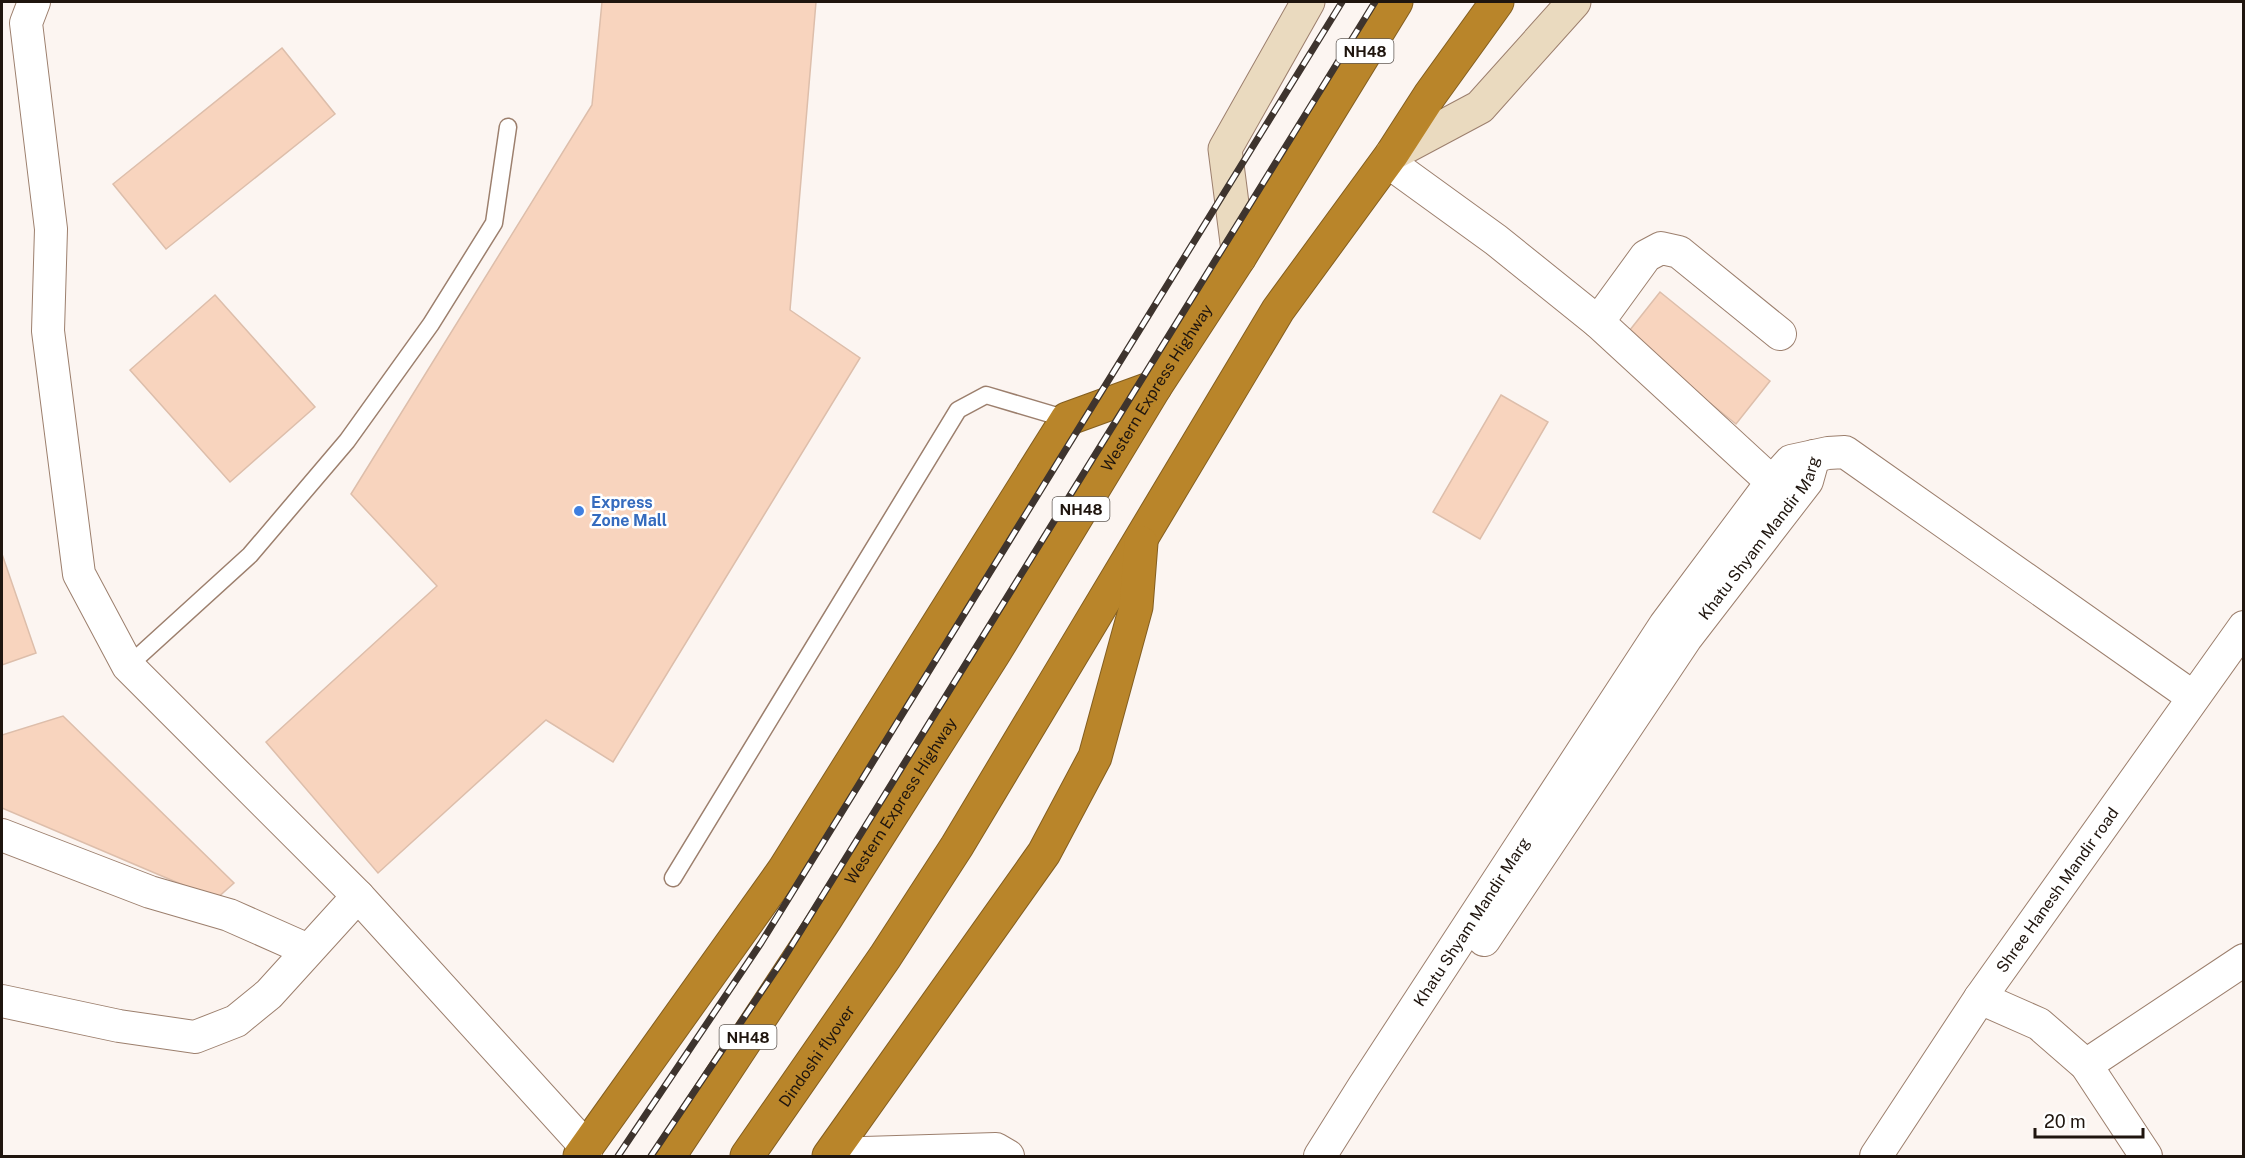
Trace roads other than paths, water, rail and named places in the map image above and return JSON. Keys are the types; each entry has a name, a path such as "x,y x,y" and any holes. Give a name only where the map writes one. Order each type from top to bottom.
{"highway":[{"name":"Western Express Highway","path":"669,1156 826,918 994,653 1155,387 1239,258 1396,2"},
{"path":"830,1155 1044,853 1095,757 1136,608 1142,534 1278,310 1497,2"},
{"path":"584,1152 784,870 1067,419 1155,387"},
{"name":"Dindoshi flyover","path":"747,1156 885,957 957,846 1142,534"}],"street":[{"path":"34,2 26,23 51,229 48,331 79,574 128,666 358,896 584,1152"},
{"path":"1239,258 1225,149 1308,2"},
{"path":"1574,2 1480,107 1396,147 1496,240 1598,322 1781,492"},
{"path":"1598,322 1646,256 1661,248 1679,252 1780,334"},
{"name":"Khatu Shyam Mandir Marg","path":"1320,1156 1371,1091 1675,632 1781,492 1791,461 1828,453 1845,453 2193,698"},
{"name":"Shree Hanesh Mandir road","path":"1876,1156 1980,998 2244,627"},
{"path":"2,834 150,892 229,915 308,950"},
{"path":"2,1001 119,1026 195,1037 236,1021 269,994 358,896"},
{"path":"2086,1065 2244,960"},
{"path":"1980,998 2039,1023 2086,1065 2146,1156"},
{"name":"Khatu Shyam Mandir Marg","path":"1342,1156 1371,1091"},
{"path":"830,1155 996,1149 1008,1156"}],"lane":[{"path":"128,666 250,555 347,441 425,333 494,223 508,127"},
{"path":"673,878 958,410 986,396 1067,419"}],"railway":[{"path":"618,1156 761,943 1342,2"},
{"path":"651,1156 784,958 1375,2"}],"place":[{"name":"Express Zone Mall","path":"579,511"}]}
